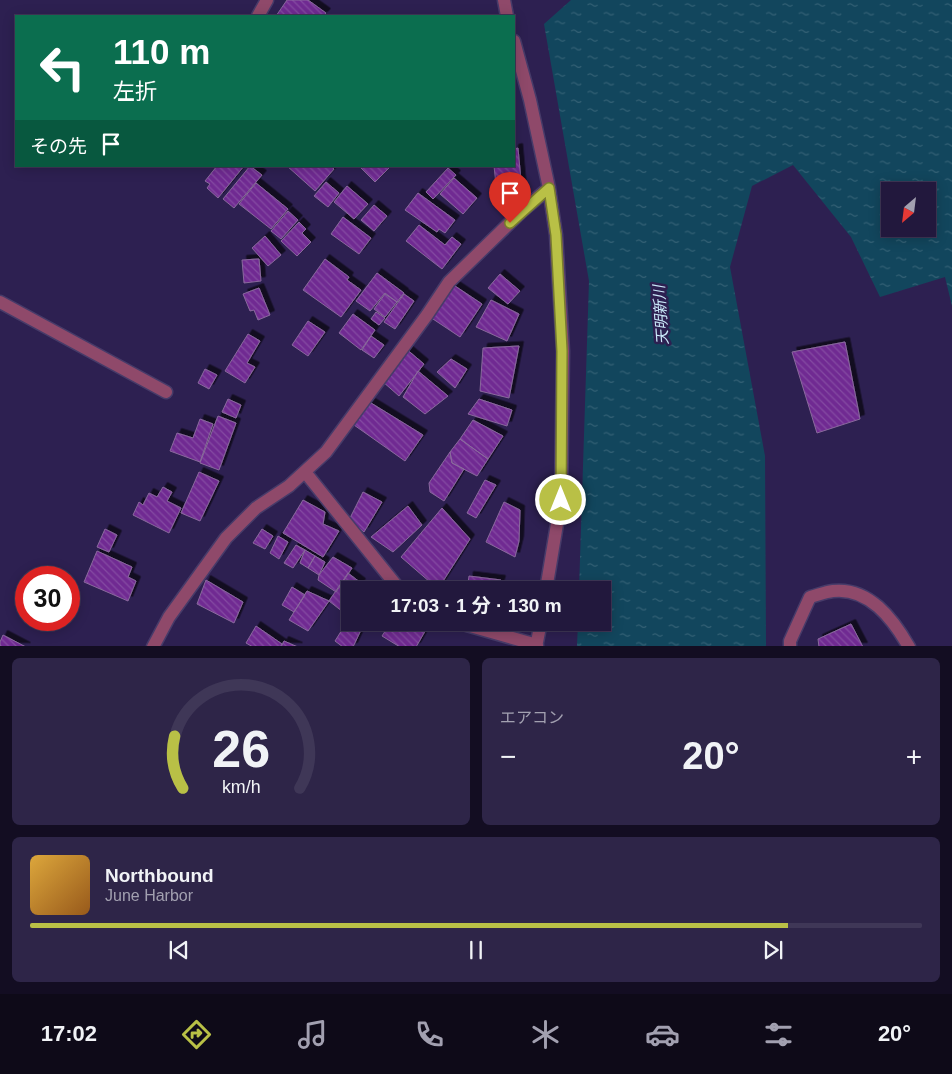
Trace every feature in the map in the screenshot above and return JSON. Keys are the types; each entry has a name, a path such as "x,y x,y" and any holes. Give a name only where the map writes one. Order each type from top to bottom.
{"street":[{"path":"259,15 267,0"},
{"path":"504,0 507,15"},
{"path":"515,45 530,100 549,188 556,235 562,351 561,500 548,581"},
{"path":"153,646 169,617 226,538 256,508 289,486 326,452 427,315 449,282 522,211 549,188"},
{"path":"0,302 166,392"},
{"path":"304,472 393,581"},
{"path":"790,646 790,641 810,597 833,591 854,592 882,608 909,646"},
{"path":"486,631 537,646 539,631"}],"water":[{"name":"天明新川","path":"571,0 952,0 952,306 945,277 880,297 851,237 793,165 752,186 730,267 765,456 766,646 577,646 578,631 611,631 611,581 579,581 589,281 544,24"}],"building":[{"path":"287,0 308,0 326,13 324,15 277,15"},
{"path":"518,148 522,192 497,194 494,167 515,167 515,149"},
{"path":"216,167 243,167 218,198 207,188 210,184 205,181"},
{"path":"249,167 262,175 234,208 223,199"},
{"path":"288,167 332,167 334,169 315,191"},
{"path":"360,167 388,167 375,182"},
{"path":"448,168 456,175 433,199 426,192"},
{"path":"454,178 477,198 463,214 440,194"},
{"path":"326,182 339,193 328,207 314,196"},
{"path":"256,183 288,209 271,229 239,204"},
{"path":"347,186 368,204 354,219 334,202"},
{"path":"418,193 455,220 445,233 439,229 437,232 405,210"},
{"path":"374,205 387,216 374,231 361,220"},
{"path":"288,211 298,220 281,239 271,231"},
{"path":"343,217 371,238 359,254 331,234"},
{"path":"299,222 306,229 302,233 311,242 297,256 281,241"},
{"path":"419,225 445,245 452,237 461,244 442,269 406,241"},
{"path":"265,236 281,255 268,266 252,248"},
{"path":"259,259 261,281 244,283 242,260"},
{"path":"325,259 349,277 347,280 361,290 341,317 303,290"},
{"path":"377,273 404,293 397,302 385,293 370,311 356,301"},
{"path":"500,274 520,291 508,304 488,288"},
{"path":"449,282 482,304 460,337 427,315"},
{"path":"259,288 270,315 258,320 254,310 250,311 243,294"},
{"path":"385,294 397,302 385,317 374,309"},
{"path":"404,294 414,301 395,329 384,322"},
{"path":"491,300 519,314 507,341 476,327"},
{"path":"376,312 385,318 379,325 371,319"},
{"path":"353,314 375,330 361,350 339,333"},
{"path":"308,321 325,332 308,356 292,345"},
{"path":"248,334 260,341 247,363 255,367 245,383 225,371"},
{"path":"371,336 384,345 374,358 362,350"},
{"path":"845,342 860,419 817,433 792,352"},
{"path":"519,346 509,398 480,391 483,348"},
{"path":"405,348 424,364 399,396 382,381"},
{"path":"451,359 467,369 455,388 437,372"},
{"path":"205,369 217,375 209,389 198,383"},
{"path":"418,371 448,396 425,414 403,397"},
{"path":"228,399 241,405 236,418 222,412"},
{"path":"479,399 512,410 507,426 468,414"},
{"path":"371,403 423,435 405,461 354,425"},
{"path":"218,416 236,423 219,470 200,463"},
{"path":"200,419 213,424 200,462 170,451 177,433 193,438"},
{"path":"473,420 503,436 488,459 460,439"},
{"path":"460,439 488,459 477,476 452,463 450,452"},
{"path":"450,452 452,463 464,469 444,501 430,492 429,483"},
{"path":"199,472 219,481 200,521 181,513"},
{"path":"485,480 496,485 476,518 467,513"},
{"path":"163,487 172,492 167,501 181,508 169,533 133,515 139,502 143,505 149,493 157,497"},
{"path":"363,492 382,502 364,532 349,520"},
{"path":"303,500 325,512 323,524 339,531 323,557 283,533"},
{"path":"504,502 520,510 519,541 515,557 486,542"},
{"path":"408,506 422,525 393,552 371,537"},
{"path":"442,508 470,539 443,581 429,581 401,557"},
{"path":"105,529 117,535 109,552 97,547"},
{"path":"262,529 273,536 265,549 253,543"},
{"path":"278,536 288,542 279,559 270,553"},
{"path":"296,545 305,550 293,568 284,563"},
{"path":"305,550 315,556 308,568 300,563"},
{"path":"97,551 132,567 128,577 136,581 128,601 84,582"},
{"path":"315,556 325,562 319,575 308,568"},
{"path":"333,557 352,568 343,581 341,581 336,592 318,580 319,575"},
{"path":"348,573 358,581 343,581"},
{"path":"469,576 501,580 501,581 468,581"},
{"path":"206,580 243,602 234,623 197,604"},
{"path":"341,583 341,610 329,601"},
{"path":"292,587 305,595 294,612 282,605"},
{"path":"307,591 329,601 308,631 289,620"},
{"path":"851,624 862,646 819,646 818,639"},
{"path":"256,626 282,644 281,646 251,646 246,643"},
{"path":"341,631 360,632 353,646 342,646 335,641"},
{"path":"385,631 425,631 417,646 398,646 382,636"},
{"path":"3,635 24,646 0,646"},
{"path":"284,641 296,646 282,646"}],"route":[{"path":"510,223 549,188 556,235 562,351 561,500"}]}
